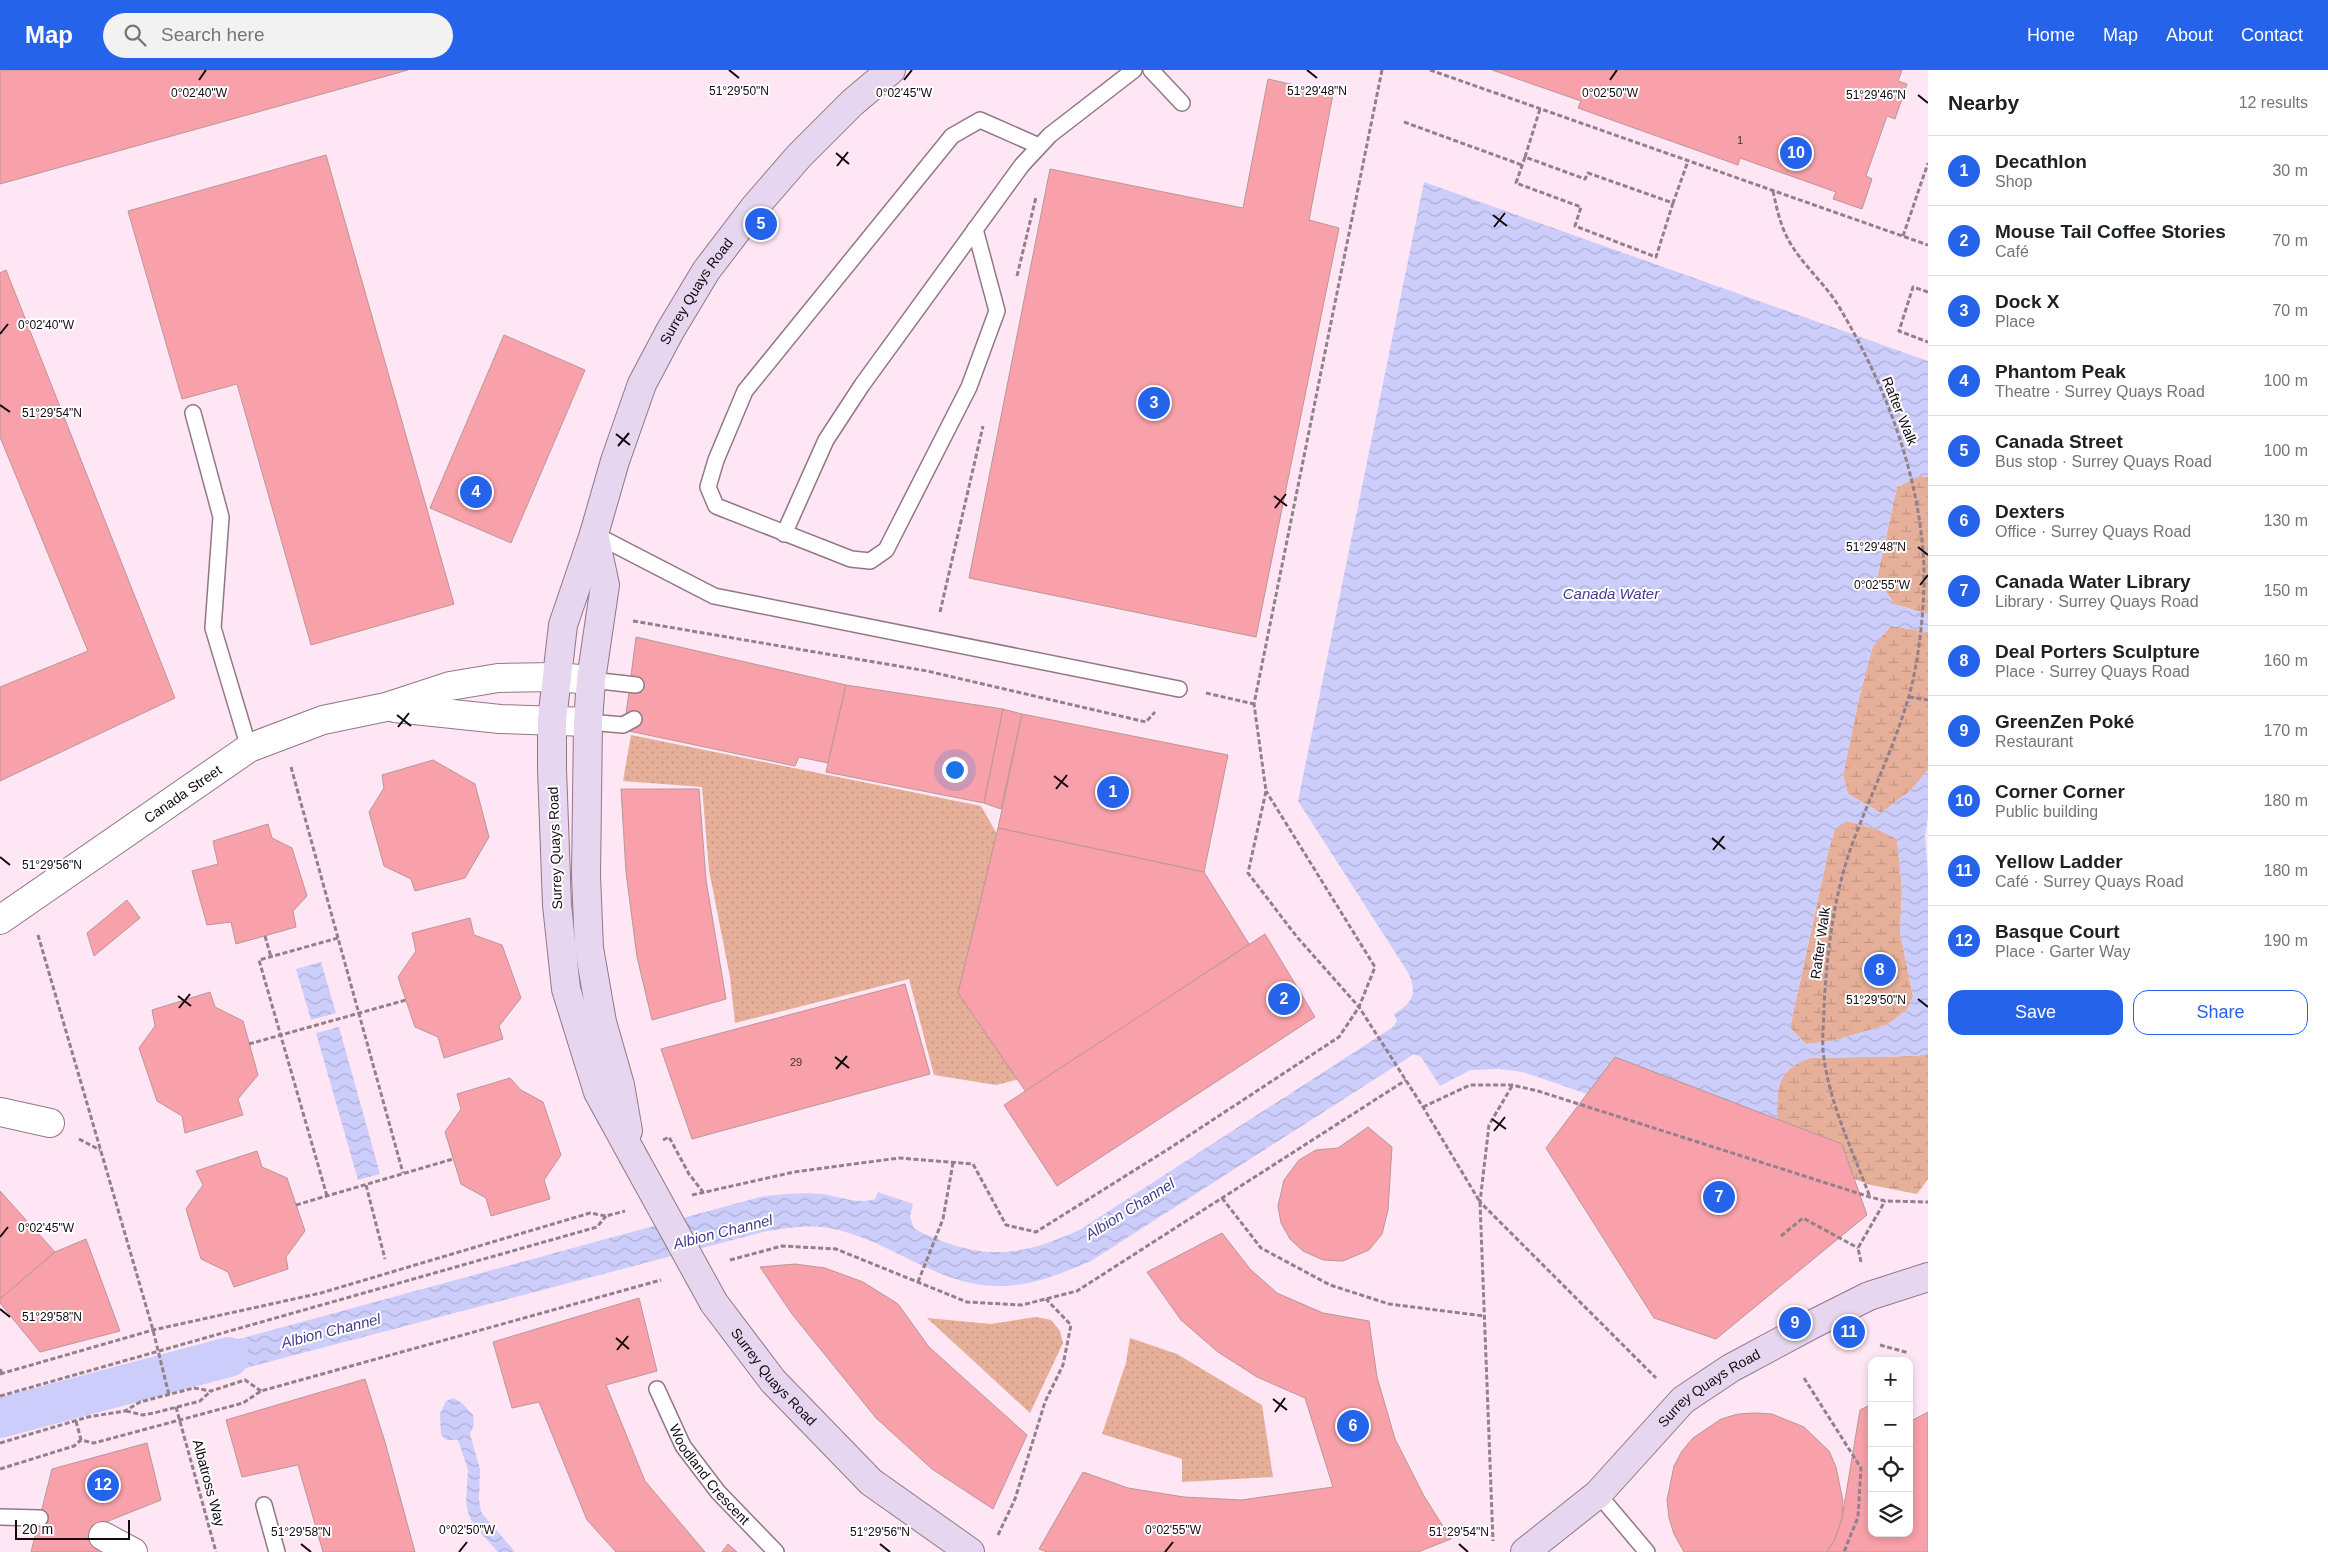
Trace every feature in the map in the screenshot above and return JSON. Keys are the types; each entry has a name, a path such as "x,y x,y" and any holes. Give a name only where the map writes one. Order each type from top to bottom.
{"street":[{"name":"Surrey Quays Road","path":"890,70 852,103 799,156 754,208 706,271 670,331 642,384 615,461 594,534 563,625 552,720 557,904 566,988 598,1092 714,1303 773,1381 871,1482 983,1547"},
{"name":"Surrey Quays Road","path":"594,534 606,585 591,680 588,722 586,876 589,948 602,1022 620,1085 632,1154"},
{"name":"Canada Street","path":"0,920 249,748 323,720 386,707 450,686 498,678 556,677 591,680"},
{"name":"Canada Street","path":"386,707 454,715 588,722"},
{"path":"0,1112 50,1123"},
{"name":"Surrey Quays Road","path":"1525,1552 1598,1494 1683,1400 1731,1368 1815,1323 1870,1296 1928,1277"},
{"path":"103,1536 134,1552"}],"lane":[{"path":"784,534 826,440 862,385 1022,165 1050,134 1134,70"},
{"path":"1150,70 1182,103"},
{"path":"975,229 997,311 969,387 886,550 870,561 851,559 716,506 708,486 716,460 746,391 952,136 980,120 1039,146"},
{"path":"193,413 221,517 213,628 249,748"},
{"path":"594,534 714,596 1179,688"},
{"path":"591,680 636,685"},
{"path":"588,722 622,725 634,719"},
{"name":"Woodland Crescent","path":"657,1389 683,1446 718,1492 776,1552"},
{"path":"1598,1494 1647,1552"},
{"path":"264,1505 277,1552"},
{"path":"0,1517 40,1518"}],"path":[{"path":"1382,70 1254,704 1266,791 1248,873 1297,937 1359,1007 1401,1071 1480,1202 1664,1385 1683,1400"},
{"path":"1430,70 1928,245"},
{"path":"1540,109 1516,183 1581,207 1574,226 1656,256 1688,160"},
{"path":"1404,122 1522,165"},
{"path":"1525,157 1585,179 1588,173 1673,203"},
{"path":"1903,236 1928,163"},
{"name":"Rafter Walk","path":"1773,190 1780,224 1792,246 1836,303 1867,359 1896,426 1910,469 1921,531 1924,569 1921,618 1909,697 1879,781 1853,841 1841,885 1826,957 1823,1047 1828,1087 1870,1197"},
{"path":"1928,292 1913,287 1899,331 1928,342"},
{"path":"1909,697 1928,700"},
{"path":"282,736 403,1174"},
{"path":"684,1197 794,1172 899,1158 973,1164 1006,1225 1036,1232 1170,1148 1339,1037 1359,1007 1375,967 1266,791"},
{"path":"29,901 153,1330 168,1393"},
{"path":"265,936 271,957"},
{"path":"327,1196 259,960 338,938"},
{"path":"249,1044 406,1000"},
{"path":"725,1262 782,1246 836,1248 967,1302 1022,1305 1077,1291 1406,1080"},
{"path":"1423,1107 1470,1085 1512,1085 1538,1091 1870,1197 1885,1201 1928,1202"},
{"path":"1492,1539 1480,1202 1489,1126 1512,1085"},
{"path":"660,1141 669,1137 689,1174 703,1192"},
{"path":"296,1205 453,1159"},
{"path":"918,1282 943,1219 952,1162"},
{"path":"366,1184 386,1259"},
{"path":"1222,1198 1261,1248 1330,1285 1389,1304 1484,1316"},
{"path":"1863,1270 1858,1248 1885,1201"},
{"path":"0,1369 1,1374 153,1330 322,1293 590,1213 606,1216 626,1211"},
{"path":"0,1396 598,1227 606,1216"},
{"path":"1781,1236 1803,1218 1858,1248"},
{"path":"81,1440 94,1444 243,1403 261,1391 669,1278"},
{"path":"983,1547 1015,1499 1045,1402 1063,1365 1070,1326 1045,1298"},
{"path":"1880,1345 1909,1353"},
{"path":"1804,1378 1860,1468 1858,1517 1844,1552"},
{"path":"0,1443 76,1421 125,1411 140,1402 168,1393 194,1388 211,1390 245,1380 261,1391"},
{"path":"125,1411 143,1415 176,1407 200,1401 211,1390"},
{"name":"Albatross Way","path":"176,1407 216,1552"},
{"path":"76,1421 81,1440"},
{"path":"0,1470 74,1446 81,1440"}],"green space":[{"path":"1920,476 1928,477 1928,614 1894,604 1877,578 1897,487"},
{"path":"1891,626 1928,632 1928,770 1910,791 1881,813 1848,794 1843,775 1859,698 1873,646"},
{"path":"631,735 981,806 1004,846 1045,1073 996,1085 934,1075 909,979 735,1023 730,977 709,870 702,787 623,781"},
{"path":"1847,821 1879,830 1897,839 1902,889 1900,932 1913,997 1907,1010 1887,1025 1832,1041 1806,1044 1790,1028 1828,853 1835,829"},
{"path":"1928,1054 1928,1179 1917,1194 1871,1185 1837,1173 1777,1126 1778,1093 1783,1077 1789,1070 1810,1058 1915,1056"},
{"path":"1036,1317 1051,1320 1060,1331 1063,1343 1030,1413 927,1318 991,1324"},
{"path":"1130,1338 1177,1354 1262,1405 1273,1477 1182,1482 1182,1459 1102,1434 1126,1363"}],"water":[{"name":"Canada Water","path":"1424,182 1928,361 1928,477 1920,476 1897,487 1877,578 1894,604 1928,614 1928,632 1891,626 1873,646 1859,698 1843,775 1848,794 1881,813 1910,791 1928,770 1928,817 1925,836 1928,873 1928,1054 1915,1056 1810,1058 1789,1070 1783,1077 1778,1093 1777,1126 1587,1094 1523,1072 1499,1069 1470,1070 1440,1086 1421,1057 1414,1054 1091,1261 1033,1282 1009,1286 975,1284 936,1272 880,1245 842,1231 812,1226 793,1227 763,1232 177,1386 173,1357 760,1197 814,1193 848,1200 869,1201 875,1199 878,1192 913,1204 910,1217 914,1228 917,1230 942,1241 978,1251 1013,1251 1029,1248 1081,1229 1393,1027 1397,1021 1394,1014 1409,1002 1413,988 1409,974 1298,801","holes":["1847,821 1879,830 1897,839 1902,889 1900,932 1913,997 1907,1010 1887,1025 1832,1041 1806,1044 1790,1028 1828,853 1835,830"]},
{"path":"321,962 336,1013 311,1020 296,969"},
{"path":"339,1027 380,1174 358,1180 316,1033"},
{"path":"453,1398 462,1403 473,1415 474,1425 470,1434 480,1469 479,1499 481,1512 515,1552 498,1552 477,1529 469,1516 466,1502 468,1470 458,1440 447,1440 441,1435 440,1414 446,1401"}],"building":[{"path":"0,70 408,70 0,184"},
{"path":"1492,70 1902,70 1898,81 1907,84 1895,119 1887,116 1866,176 1872,179 1862,209 1833,199 1836,192 1740,158 1738,165 1578,108 1581,101"},
{"path":"1268,79 1333,94 1309,220 1339,228 1256,637 969,578 1050,169 1243,208"},
{"path":"326,155 454,604 311,645 237,384 182,399 128,211"},
{"path":"6,270 175,698 0,781 0,687 88,651 0,437 0,273"},
{"path":"504,335 585,370 511,543 430,508"},
{"path":"636,637 846,685 828,763 799,757 795,766 624,730"},
{"path":"846,685 1003,709 984,803 826,772"},
{"path":"1003,709 1022,714 1001,809 984,803"},
{"path":"1022,714 1228,755 1204,872 998,828"},
{"path":"433,760 475,784 489,837 465,878 415,891 411,879 384,866 369,812 384,788 382,775"},
{"path":"621,789 699,789 706,880 726,999 652,1020 637,957 626,872"},
{"path":"268,824 272,838 292,848 307,896 293,911 296,927 236,944 231,922 207,925 192,871 218,864 213,841"},
{"path":"998,828 1204,872 1249,944 1026,1092 958,993"},
{"path":"127,900 140,918 94,956 87,933"},
{"path":"470,918 474,935 502,945 521,998 499,1026 503,1039 444,1058 438,1037 415,1027 398,977 416,951 412,933"},
{"path":"1265,934 1315,1017 1057,1186 1004,1105"},
{"path":"905,984 930,1074 692,1139 661,1049"},
{"path":"210,992 215,1007 243,1021 258,1075 238,1099 243,1115 185,1133 182,1116 157,1101 139,1048 155,1026 152,1010"},
{"path":"1615,1057 1842,1144 1867,1215 1716,1339 1654,1318 1546,1148"},
{"path":"510,1078 521,1090 543,1102 561,1155 544,1180 550,1199 491,1216 486,1198 461,1184 445,1132 461,1109 457,1094"},
{"path":"1368,1127 1392,1147 1388,1210 1382,1234 1369,1250 1343,1261 1323,1260 1303,1251 1290,1239 1281,1223 1278,1206 1284,1180 1299,1160 1316,1150 1338,1148"},
{"path":"257,1151 262,1167 287,1178 305,1231 286,1257 288,1269 234,1287 228,1272 201,1259 186,1209 203,1185 196,1171"},
{"path":"0,1191 55,1252 0,1299"},
{"path":"1222,1233 1250,1269 1277,1293 1323,1313 1369,1321 1377,1377 1395,1439 1424,1496 1451,1539 1418,1552 1047,1552 1039,1549 1083,1472 1128,1488 1184,1497 1241,1500 1333,1487 1305,1398 1257,1377 1218,1352 1181,1320 1147,1272"},
{"path":"86,1239 120,1331 40,1352 0,1303 0,1299 55,1252"},
{"path":"795,1264 825,1268 863,1282 898,1304 929,1347 1027,1435 993,1509 932,1469 876,1418 792,1314 760,1267"},
{"path":"639,1298 657,1371 606,1385 645,1481 705,1552 616,1552 587,1520 539,1402 512,1408 493,1342"},
{"path":"365,1379 385,1442 415,1552 323,1552 298,1465 242,1477 226,1420"},
{"path":"1868,1406 1868,1537 1913,1537 1913,1420 1928,1412 1928,1552 1827,1552 1835,1539 1842,1518 1860,1410"},
{"path":"1738,1414 1772,1414 1804,1427 1829,1451 1836,1467 1843,1501 1842,1518 1835,1539 1827,1552 1684,1552 1674,1534 1669,1518 1667,1500 1674,1466 1682,1451 1693,1438 1721,1419"},
{"path":"147,1443 161,1500 106,1522 99,1552 31,1552 52,1469"},
{"path":"728,1544 737,1552 722,1552"}],"waterway":[{"name":"Albion Channel","path":"0,1418 229,1357"}],"place":[{"name":"Corner Corner","path":"1796,153"},
{"name":"Canada Street","path":"761,224"},
{"name":"Dock X","path":"1154,403"},
{"name":"Phantom Peak","path":"476,492"},
{"name":"Decathlon","path":"1113,792"},
{"name":"Deal Porters Sculpture","path":"1880,970"},
{"name":"Mouse Tail Coffee Stories","path":"1284,999"},
{"name":"Canada Water Library","path":"1719,1197"},
{"name":"GreenZen Poké","path":"1795,1323"},
{"name":"Yellow Ladder","path":"1849,1332"},
{"name":"Dexters","path":"1353,1426"},
{"name":"Basque Court","path":"103,1485"}]}
